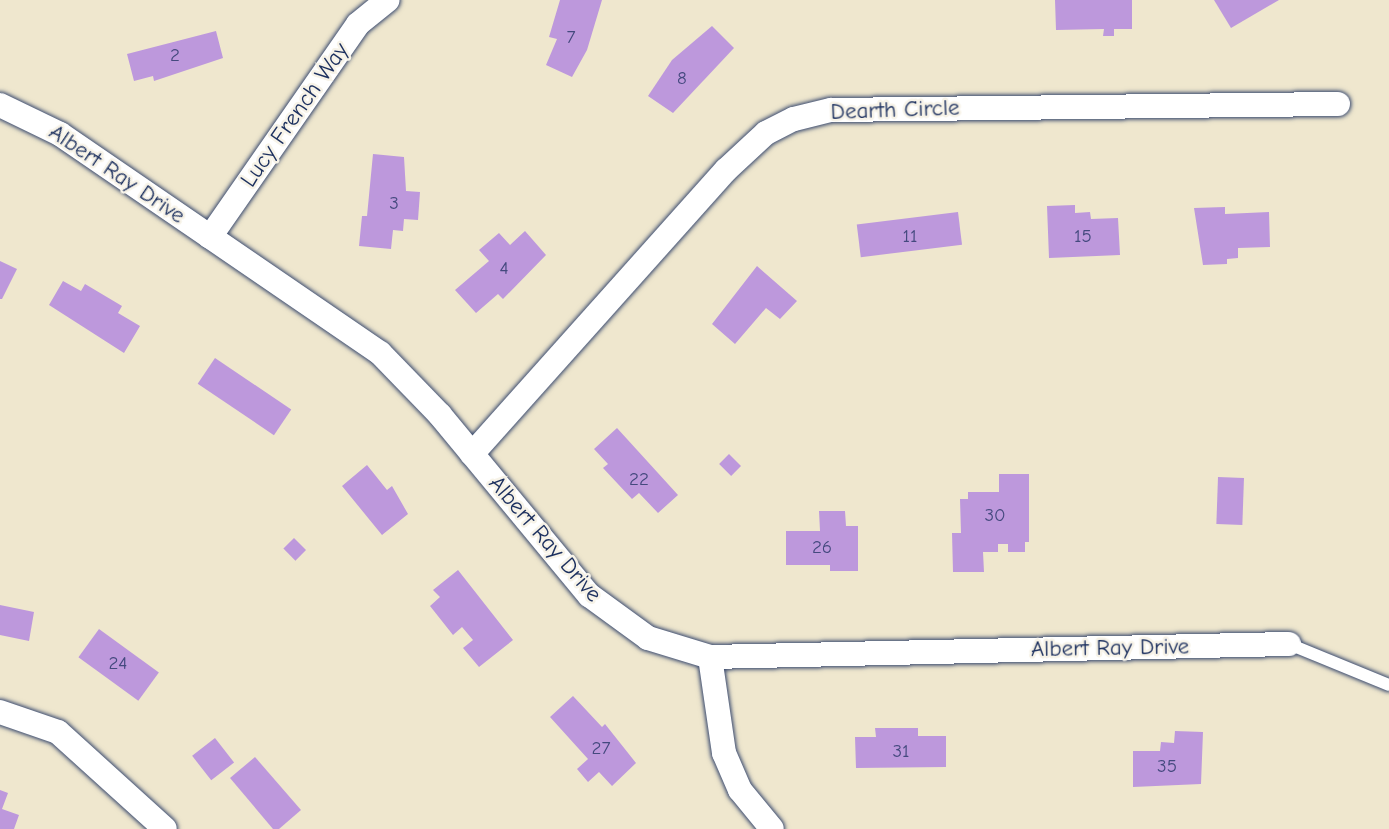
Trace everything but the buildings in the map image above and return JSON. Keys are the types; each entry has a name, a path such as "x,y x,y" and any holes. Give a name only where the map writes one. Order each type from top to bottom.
{"street":[{"name":"Lucy French Way","path":"210,237 358,24 388,0"},
{"name":"Dearth Circle","path":"472,454 726,170 766,133 794,119 831,110 1338,104"},
{"name":"Albert Ray Drive","path":"0,105 23,112 60,134 380,353 472,454 589,595 619,620 648,638 710,657 1289,644"},
{"path":"710,657 724,753 740,790 772,829"},
{"path":"0,712 58,732 165,829"}],"lane":[{"path":"1289,644 1389,685"}]}
